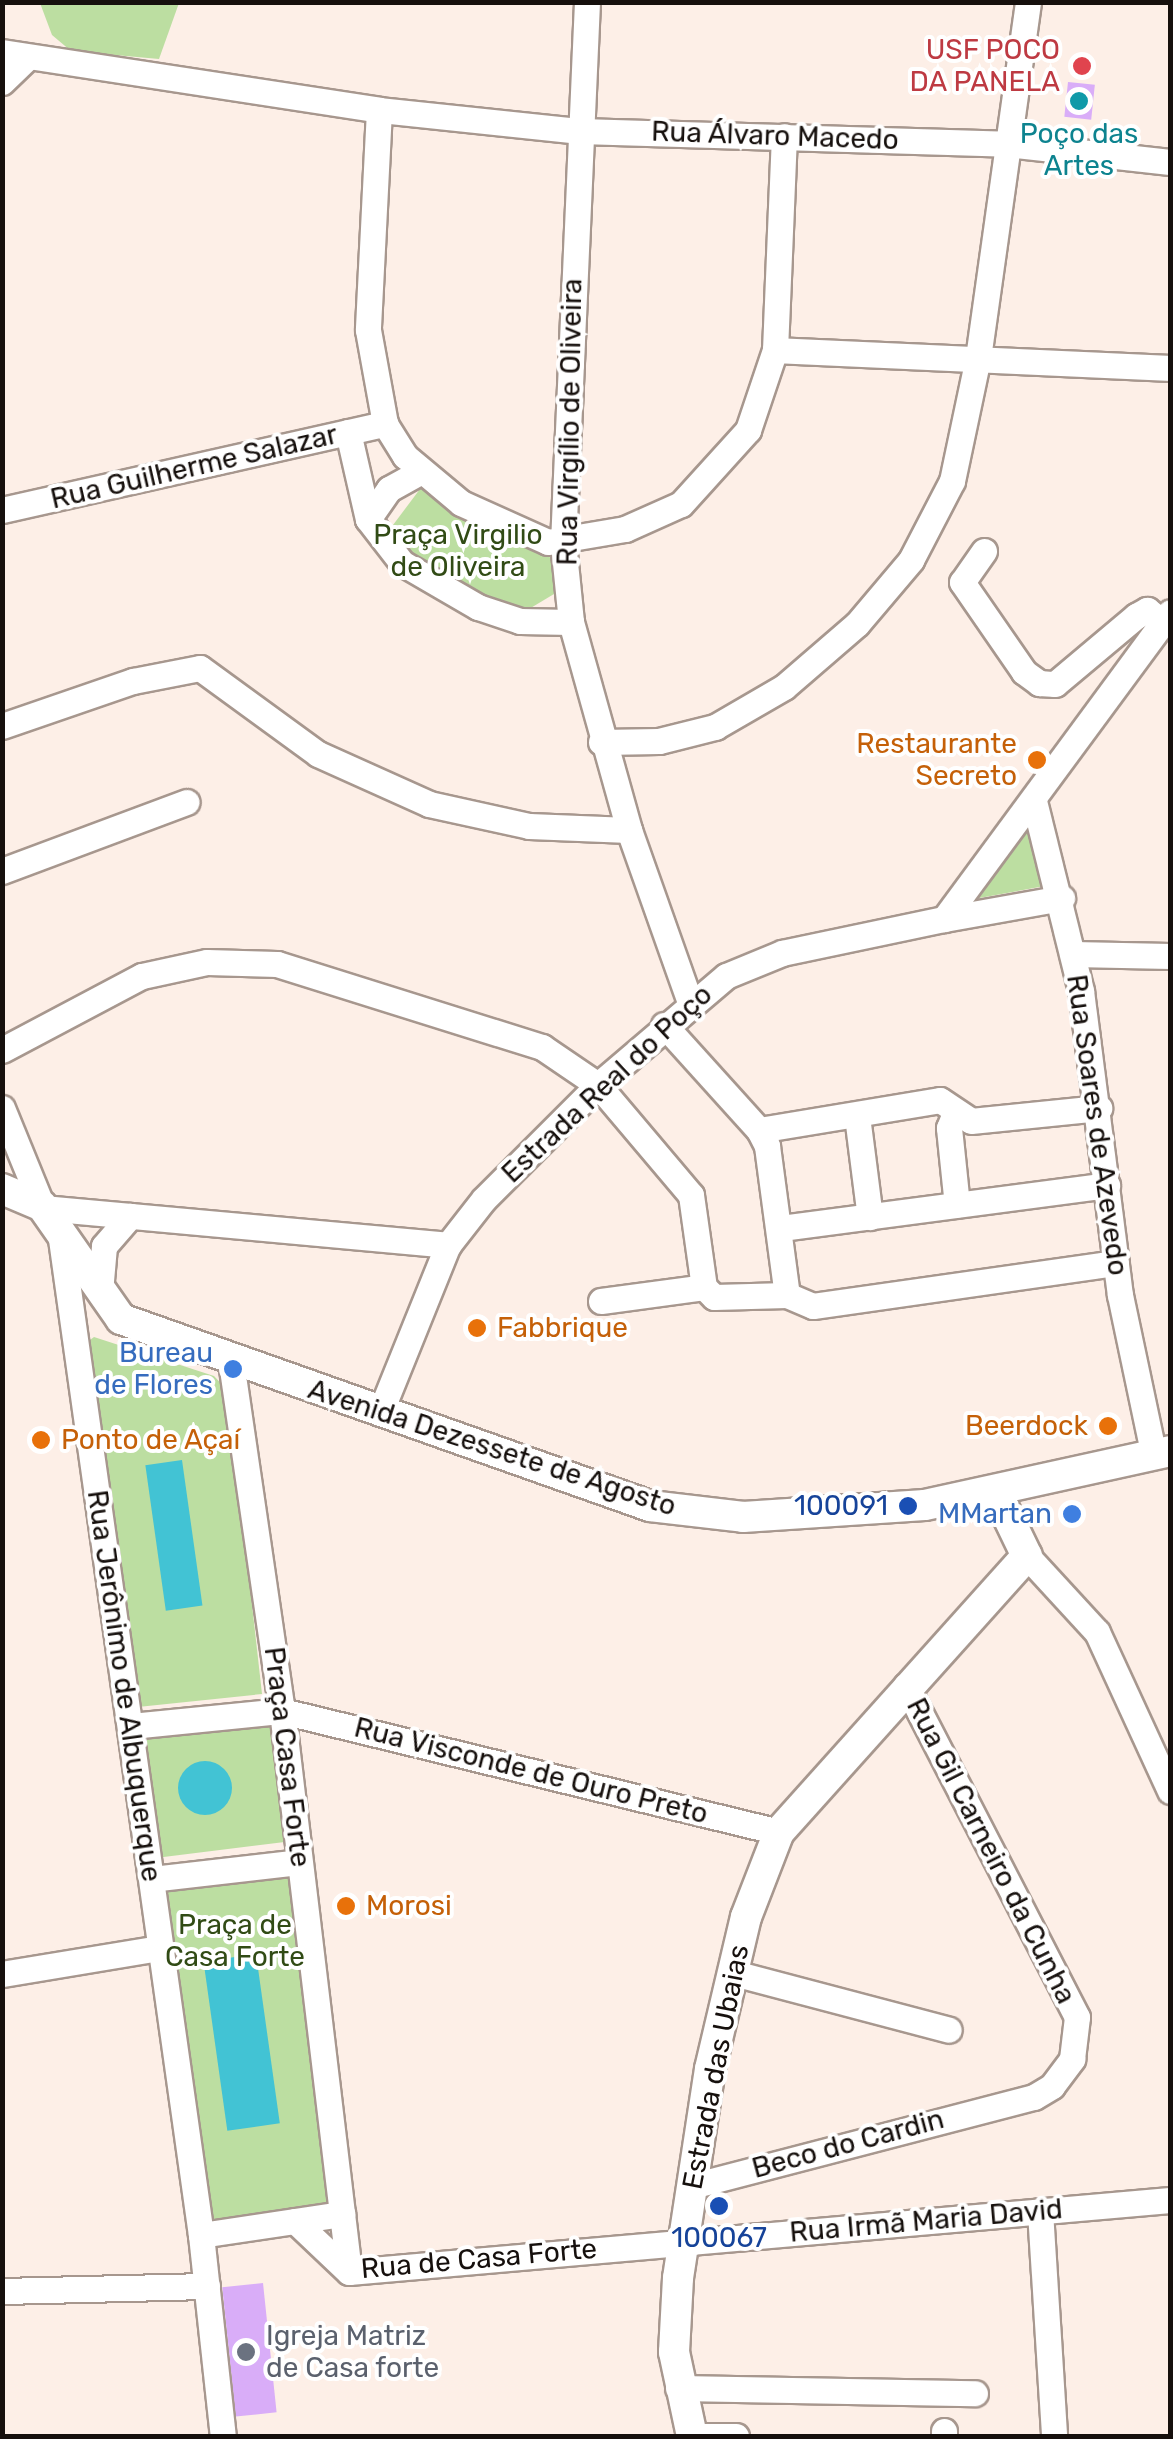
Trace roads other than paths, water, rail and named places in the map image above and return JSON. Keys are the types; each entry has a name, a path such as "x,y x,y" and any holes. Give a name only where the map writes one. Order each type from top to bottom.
{"main road":[{"path":"2,1189 49,1216"},
{"name":"Avenida Dezessete de Agosto","path":"49,1216 100,1298 120,1319 231,1362 650,1506 691,1513 826,1514 1030,1486 1162,1451"},
{"path":"1027,1556 1030,1486"},
{"path":"996,1492 1027,1556"},
{"name":"Estrada das Ubaias","path":"692,2436 678,2388 674,2327 682,2245 710,2069 746,1917 780,1832 906,1686 1027,1556"}],"street":[{"name":"Rua Virgílio de Oliveira","path":"587,2 563,542 571,622 601,742 690,1002"},
{"path":"601,742 659,740 715,727 784,687 857,624 911,560 952,481 978,358 1028,2"},
{"name":"Rua Álvaro Macedo","path":"15,55 379,110 580,131 1007,144 1170,162"},
{"path":"2,82 15,55"},
{"path":"379,110 368,330 385,424 421,471 483,516 535,540 563,542 625,529 682,504 748,430 775,350 784,136"},
{"path":"775,350 1170,368"},
{"name":"Rua Guilherme Salazar","path":"2,510 385,424"},
{"path":"348,432 368,519 402,563 434,587 520,622 571,622"},
{"path":"368,519 389,488 421,471"},
{"path":"944,918 1167,617 1147,610 1055,684 1039,683 1024,672 962,582 984,551"},
{"path":"2,726 133,680 186,668 212,674 318,754 429,804 529,826 629,830"},
{"name":"Rua Soares de Azevedo","path":"1034,800 1062,898 1073,954 1099,1108 1116,1263 1162,1451"},
{"path":"2,872 187,802"},
{"name":"Estrada Real do Poço","path":"380,1413 448,1245 484,1199 598,1085 690,1002 755,961 944,918 1062,898"},
{"path":"1073,954 1170,956"},
{"path":"2,1050 142,976 207,962 277,964 542,1047 598,1085 690,1194 704,1288 714,1298 787,1295 813,1306 1116,1263"},
{"path":"664,1025 759,1130 780,1228 787,1295"},
{"path":"759,1130 940,1100 970,1121 1099,1108"},
{"name":"Rua Jerônimo de Albuquerque","path":"2,1108 49,1216 152,1879 201,2236 223,2436"},
{"path":"955,1112 949,1128 957,1205"},
{"path":"857,1116 870,1217"},
{"path":"780,1228 1107,1185"},
{"path":"49,1216 130,1216 448,1245"},
{"path":"100,1298 104,1246 130,1216"},
{"path":"601,1301 704,1288"},
{"name":"Praça Casa Forte","path":"231,1362 282,1711 349,2272"},
{"path":"1027,1556 1097,1632 1170,1791"},
{"name":"Rua Gil Carneiro da Cunha","path":"906,1686 1077,2017"},
{"path":"130,1726 282,1711"},
{"name":"Rua Visconde de Ouro Preto","path":"282,1711 780,1832"},
{"path":"152,1879 299,1862"},
{"path":"2,1974 159,1948"},
{"path":"734,1973 949,2030"},
{"name":"Beco do Cardin","path":"692,2186 1034,2097 1065,2072 1077,2017"},
{"name":"Rua Irmã Maria David","path":"682,2245 1170,2200"},
{"path":"1040,2211 1054,2436"},
{"path":"201,2236 342,2214"},
{"name":"Rua de Casa Forte","path":"295,2222 349,2272 682,2245"},
{"path":"2,2291 207,2286"},
{"path":"678,2388 975,2393"},
{"path":"692,2436 736,2436"}],"water":[{"path":"182,1460 202,1606 166,1611 145,1465"},
{"path":"205,1761 224,1769 232,1788 224,1807 205,1815 186,1807 178,1788 186,1769"},
{"path":"256,1954 280,2123 227,2131 204,1961"}],"place":[{"name":"USF POCO DA PANELA","path":"1082,66"},
{"name":"Poço das Artes","path":"1079,101"},
{"name":"Restaurante Secreto","path":"1037,760"},
{"name":"Fabbrique","path":"477,1328"},
{"name":"Bureau de Flores","path":"233,1369"},
{"name":"Beerdock","path":"1108,1426"},
{"name":"Ponto de Açaí","path":"41,1440"},
{"name":"100091","path":"908,1506"},
{"name":"MMartan","path":"1072,1514"},
{"name":"Morosi","path":"346,1906"},
{"name":"100067","path":"719,2206"},
{"name":"Igreja Matriz de Casa forte","path":"246,2352"}],"park label":[{"name":"Praça Virgilio de Oliveira","path":"458,551"},
{"name":"Praça de Casa Forte","path":"235,1941"}]}
